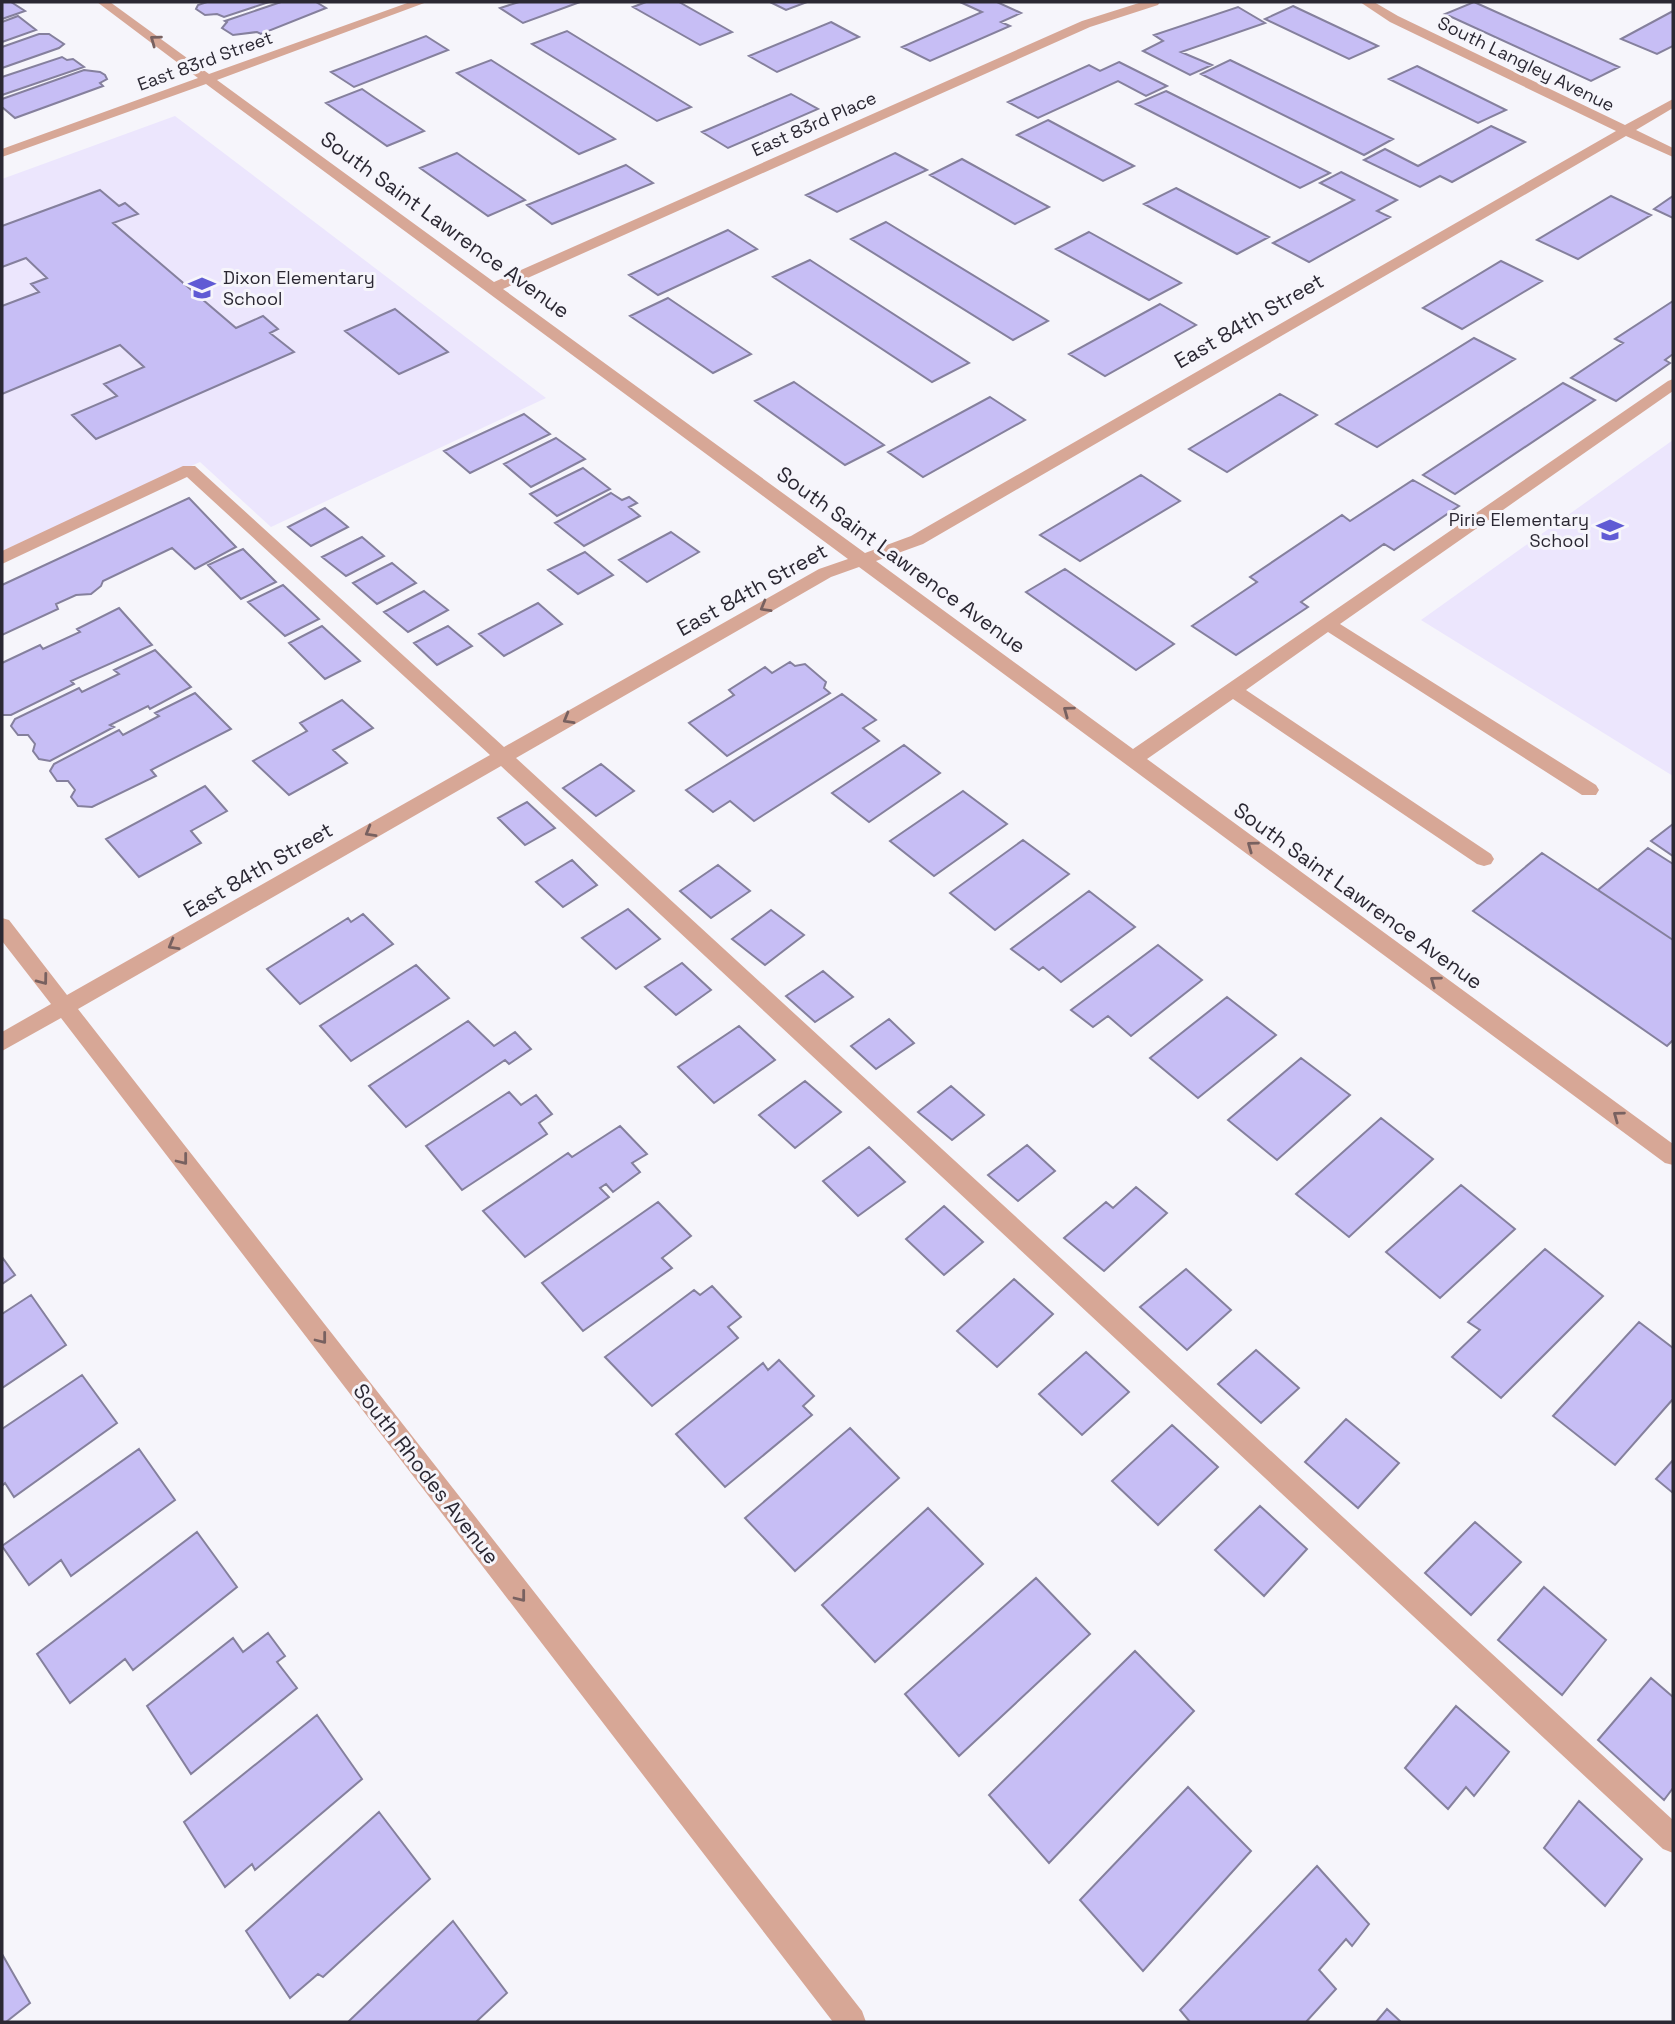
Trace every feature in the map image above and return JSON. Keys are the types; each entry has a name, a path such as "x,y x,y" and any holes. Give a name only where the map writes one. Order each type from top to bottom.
{"street":[{"name":"South Saint Lawrence Avenue","path":"103,2 1673,1156"},
{"name":"East 83rd Place","path":"493,288 1086,24 1154,2"},
{"name":"South Langley Avenue","path":"1366,2 1394,19 1673,153"},
{"name":"East 83rd Street","path":"2,153 414,3"},
{"name":"East 84th Street","path":"2,1042 825,573 917,540 1673,103"},
{"path":"1133,759 1673,384"},
{"path":"2,558 189,470 1673,1839"},
{"path":"1327,624 1589,790"},
{"path":"1233,690 1484,859"},
{"name":"South Rhodes Avenue","path":"2,926 851,2022"}],"shaded area":[{"name":"Dixon Elementary School","path":"175,116 546,398 271,527 200,462 2,551 2,179"},
{"name":"Pirie Elementary School","path":"1673,440 1673,776 1421,620"}],"building":[{"path":"2,2 11,2 25,11 2,19"},
{"path":"207,2 269,2 224,17 217,14 205,15 196,9 198,5"},
{"path":"281,2 316,2 326,8 261,34 257,32 233,35 222,28 227,22 225,21"},
{"path":"519,2 580,2 523,23 500,8"},
{"path":"646,2 679,2 732,32 700,45 633,7"},
{"path":"770,2 807,2 786,10"},
{"path":"960,2 997,2 1021,13 1001,22 1010,26 930,61 902,47 982,12"},
{"path":"1474,2 1619,67 1591,81 1445,14"},
{"path":"1293,6 1378,46 1349,59 1265,19"},
{"path":"1238,7 1265,23 1181,52 1212,65 1190,75 1143,51 1163,41 1154,35"},
{"path":"1673,11 1673,46 1657,54 1621,39"},
{"path":"18,16 36,30 2,42 2,22"},
{"path":"831,22 859,37 777,72 749,56"},
{"path":"567,31 691,107 657,121 532,44"},
{"path":"39,34 49,34 64,44 2,68 2,47"},
{"path":"426,36 448,50 354,87 331,72"},
{"path":"62,57 73,59 84,67 2,95 2,77"},
{"path":"491,60 615,139 579,154 457,73"},
{"path":"1230,60 1393,139 1364,155 1201,74"},
{"path":"1119,62 1167,86 1146,96 1118,81 1038,118 1008,102 1089,65 1100,71"},
{"path":"1417,66 1506,110 1478,123 1389,79"},
{"path":"84,70 105,75 107,79 100,83 103,86 15,118 2,107 2,99"},
{"path":"362,89 424,131 387,146 326,103"},
{"path":"1166,91 1330,173 1300,188 1136,104"},
{"path":"791,94 818,109 728,148 702,132"},
{"path":"1048,120 1134,166 1103,181 1017,135"},
{"path":"1491,126 1525,142 1452,182 1440,176 1420,187 1364,160 1385,149 1418,166"},
{"path":"457,153 525,200 488,216 420,168"},
{"path":"895,153 927,170 837,212 806,195"},
{"path":"962,159 1049,207 1015,224 930,175"},
{"path":"626,165 653,183 552,224 527,205"},
{"path":"1341,172 1397,200 1377,211 1390,217 1309,262 1273,243 1354,200 1320,183"},
{"path":"1176,188 1269,237 1237,254 1144,204"},
{"path":"100,190 119,206 125,203 138,214 113,223 236,328 263,316 278,329 270,333 294,352 96,439 72,415 117,396 104,384 144,367 120,345 2,394 2,306 39,292 31,284 47,278 26,258 2,267 2,226"},
{"path":"1611,196 1651,215 1578,259 1537,240"},
{"path":"1673,196 1673,218 1654,209"},
{"path":"886,222 1048,321 1013,340 851,239"},
{"path":"728,230 757,249 658,295 629,275"},
{"path":"1089,232 1181,283 1149,300 1056,249"},
{"path":"810,260 969,363 932,382 773,277"},
{"path":"1501,261 1542,281 1462,329 1423,308"},
{"path":"668,298 751,354 713,373 630,316"},
{"path":"1673,301 1673,354 1665,360 1670,363 1616,401 1571,378 1623,343 1615,339"},
{"path":"1160,304 1196,325 1105,376 1069,354"},
{"path":"395,309 448,352 399,374 345,331"},
{"path":"1474,338 1515,359 1377,447 1336,424"},
{"path":"794,382 884,445 845,465 755,401"},
{"path":"1563,383 1595,400 1455,494 1423,475"},
{"path":"1280,394 1317,415 1227,472 1189,449"},
{"path":"990,397 1025,420 923,477 888,452"},
{"path":"524,414 550,434 470,473 444,451"},
{"path":"556,438 585,459 531,487 504,464"},
{"path":"583,468 610,489 557,516 530,494"},
{"path":"1141,475 1180,501 1080,561 1040,535"},
{"path":"1413,480 1459,506 1394,550 1384,544 1301,602 1308,607 1236,655 1192,626 1257,582 1250,577 1342,515 1350,521"},
{"path":"611,493 622,500 629,497 637,503 629,507 640,516 584,546 555,523"},
{"path":"189,498 236,547 195,569 172,548 103,581 91,594 76,595 56,604 58,609 2,635 2,585"},
{"path":"325,508 348,527 311,546 288,527"},
{"path":"671,532 699,552 647,582 619,560"},
{"path":"362,537 384,556 346,576 322,557"},
{"path":"243,549 276,582 241,599 208,565"},
{"path":"585,552 613,575 578,594 548,570"},
{"path":"392,563 416,583 377,604 353,583"},
{"path":"1065,569 1174,644 1136,670 1026,592"},
{"path":"283,585 319,619 285,636 248,602"},
{"path":"424,591 448,610 408,632 384,612"},
{"path":"538,603 562,624 504,656 479,634"},
{"path":"119,608 152,645 71,681 74,684 11,715 2,715 2,663 40,645 43,649 80,632 77,629"},
{"path":"322,626 360,661 325,679 289,643"},
{"path":"448,626 472,646 437,665 414,643"},
{"path":"155,650 191,687 150,709 148,706 110,725 114,727 50,761 39,759 33,751 35,744 28,735 18,735 11,726 15,719 79,688 82,692 119,674 114,670"},
{"path":"790,662 795,666 805,664 826,682 824,688 830,693 727,756 689,723 734,695 729,690 765,667 772,673"},
{"path":"195,693 231,729 151,770 156,776 92,807 78,806 71,797 75,790 68,781 57,781 50,771 54,764 119,730 123,735 159,716 155,713"},
{"path":"842,694 876,720 863,728 879,741 754,821 730,801 713,812 686,790"},
{"path":"342,700 373,728 333,750 347,763 289,795 253,761 307,731 300,723"},
{"path":"904,745 940,773 869,822 832,793"},
{"path":"601,764 634,791 596,816 563,788"},
{"path":"205,786 227,811 191,831 201,843 139,877 106,839"},
{"path":"963,791 1007,824 934,876 890,841"},
{"path":"527,802 555,828 525,845 498,818"},
{"path":"1673,824 1673,856 1651,841"},
{"path":"1023,840 1069,874 995,930 950,893"},
{"path":"1648,848 1673,864 1673,940 1598,890"},
{"path":"1542,853 1673,940 1673,1040 1667,1046 1473,911"},
{"path":"572,860 597,885 563,907 536,882"},
{"path":"718,865 750,891 711,918 680,891"},
{"path":"1089,891 1135,927 1061,982 1043,967 1039,970 1011,949"},
{"path":"628,909 660,939 616,969 582,938"},
{"path":"771,910 804,935 765,965 732,939"},
{"path":"363,914 393,944 300,1004 267,969 348,918 351,922"},
{"path":"1158,945 1202,980 1131,1036 1108,1016 1093,1027 1071,1010"},
{"path":"682,963 711,990 676,1015 645,987"},
{"path":"416,965 449,998 351,1061 320,1026"},
{"path":"823,971 853,997 815,1022 786,996"},
{"path":"1227,997 1276,1035 1198,1098 1150,1058"},
{"path":"889,1019 914,1043 876,1069 851,1046"},
{"path":"468,1021 494,1046 515,1032 531,1049 509,1064 505,1060 406,1127 369,1086"},
{"path":"739,1026 775,1060 714,1103 678,1067"},
{"path":"1301,1058 1350,1095 1277,1160 1228,1120"},
{"path":"805,1081 841,1112 795,1148 759,1115"},
{"path":"951,1086 984,1115 952,1140 918,1112"},
{"path":"509,1092 521,1105 536,1095 552,1114 539,1123 547,1134 462,1190 426,1146"},
{"path":"1381,1118 1433,1159 1349,1237 1296,1194"},
{"path":"620,1126 647,1154 632,1163 640,1172 613,1192 606,1184 600,1188 609,1197 525,1257 483,1211 568,1153 572,1157"},
{"path":"1027,1145 1055,1171 1018,1201 988,1175"},
{"path":"869,1147 905,1182 858,1216 823,1181"},
{"path":"1461,1185 1515,1229 1440,1298 1386,1252"},
{"path":"1136,1187 1167,1213 1104,1271 1064,1238 1106,1202 1113,1208"},
{"path":"658,1202 691,1236 662,1258 672,1268 583,1331 542,1283"},
{"path":"944,1206 983,1242 944,1275 906,1239"},
{"path":"1545,1249 1603,1296 1501,1398 1452,1357 1480,1330 1468,1322"},
{"path":"2,1257 15,1275 2,1284"},
{"path":"1186,1269 1231,1310 1187,1350 1140,1307"},
{"path":"1014,1279 1053,1314 997,1367 957,1331"},
{"path":"712,1286 741,1317 728,1327 738,1338 652,1406 605,1357 694,1290 700,1295"},
{"path":"31,1295 66,1345 2,1388 2,1314"},
{"path":"1639,1322 1673,1348 1673,1399 1615,1465 1553,1416"},
{"path":"1256,1350 1299,1388 1261,1423 1218,1384"},
{"path":"1086,1352 1129,1392 1082,1435 1039,1394"},
{"path":"779,1360 814,1396 803,1406 812,1415 725,1487 676,1434 763,1363 768,1370"},
{"path":"82,1375 117,1423 14,1497 5,1483 2,1486 2,1429"},
{"path":"1346,1419 1399,1463 1358,1508 1305,1462"},
{"path":"1172,1425 1218,1467 1158,1525 1112,1481"},
{"path":"850,1428 899,1478 795,1571 745,1518"},
{"path":"139,1449 175,1500 71,1576 61,1560 29,1585 2,1546"},
{"path":"1673,1460 1673,1493 1656,1479"},
{"path":"1260,1506 1307,1549 1264,1596 1215,1550"},
{"path":"928,1508 983,1564 875,1662 822,1605"},
{"path":"1475,1522 1521,1562 1471,1615 1425,1573"},
{"path":"197,1532 237,1587 133,1670 125,1659 70,1703 37,1654"},
{"path":"1036,1578 1090,1634 959,1756 905,1694"},
{"path":"1544,1587 1606,1640 1562,1695 1498,1640"},
{"path":"268,1633 285,1656 277,1662 297,1688 191,1774 147,1706 233,1638 243,1652"},
{"path":"1135,1651 1194,1711 1049,1863 989,1795"},
{"path":"1651,1678 1673,1697 1673,1788 1664,1800 1598,1740"},
{"path":"1456,1706 1509,1752 1474,1796 1466,1787 1448,1809 1405,1768"},
{"path":"317,1715 362,1779 255,1870 252,1864 225,1887 184,1822"},
{"path":"1188,1787 1251,1851 1143,1971 1080,1900"},
{"path":"1579,1801 1642,1859 1605,1906 1544,1848"},
{"path":"379,1812 430,1879 323,1977 318,1974 290,1998 246,1931"},
{"path":"1317,1866 1369,1924 1352,1946 1346,1939 1319,1970 1336,1989 1306,2022 1190,2022 1180,2010"},
{"path":"453,1921 507,1993 476,2022 348,2022"},
{"path":"2,1954 30,2003 6,2022 2,2022"},
{"path":"1387,2009 1401,2022 1376,2022"}],"place":[{"name":"Dixon Elementary School","path":"202,288"},
{"name":"Pirie Elementary School","path":"1610,530"}]}
